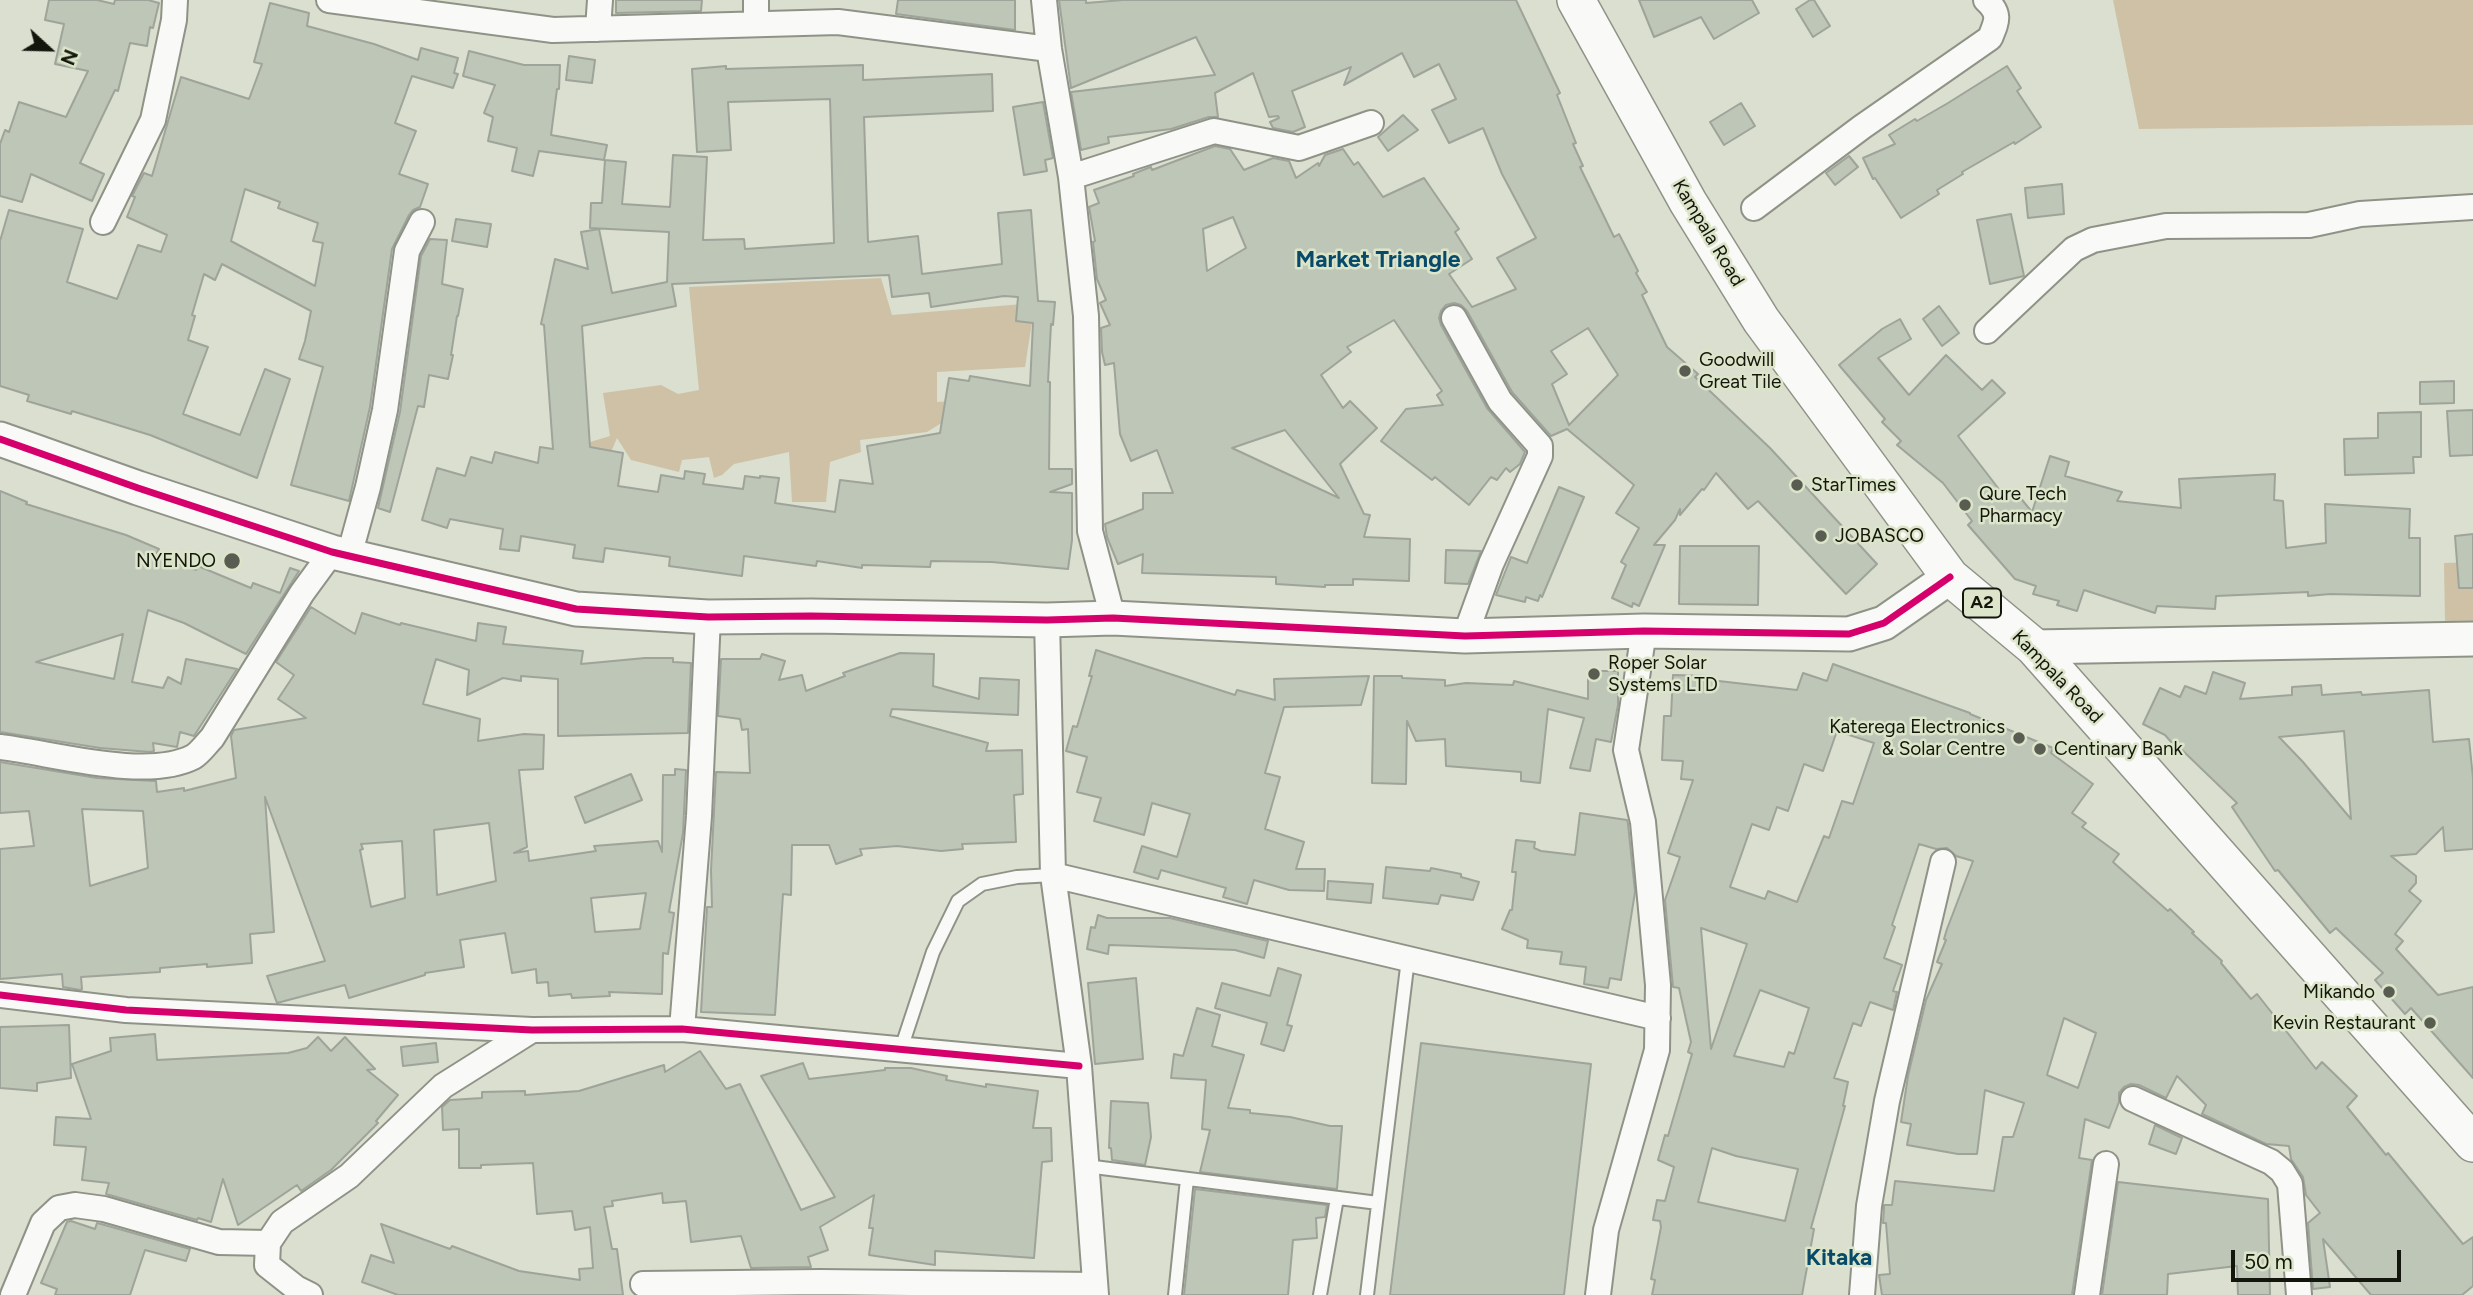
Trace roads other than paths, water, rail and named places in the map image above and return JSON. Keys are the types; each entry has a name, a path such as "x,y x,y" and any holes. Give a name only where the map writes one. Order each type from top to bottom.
{"main road":[{"name":"Kampala Road","path":"1576,0 1688,202 1761,320 1950,576 2034,647 2473,1143"}],"street":[{"path":"103,222 153,120 176,0"},
{"path":"329,0 553,30 598,29 756,12 1049,49"},
{"path":"598,29 600,0"},
{"path":"1044,0 1049,49 1072,177 1086,316 1090,531 1113,618"},
{"path":"1754,208 1862,127 1990,38 1997,21 1995,8 1986,0"},
{"path":"1072,177 1214,131 1299,148 1371,123"},
{"path":"1987,331 2074,249 2094,240 2166,226 2309,225 2360,214 2473,207"},
{"path":"0,747 118,766 168,764 194,757 212,738 302,593 340,554 368,487 385,410 407,251 422,222"},
{"path":"1454,318 1500,401 1540,446 1540,456 1491,564 1465,636"},
{"path":"0,439 138,488 340,554 576,609 708,617 1047,620 1113,618 1465,636 1644,631 1849,634 1884,623 1950,576"},
{"path":"682,1029 699,816 708,617"},
{"path":"643,1284 819,1289 1095,1290 1079,1066 1054,874 1047,620"},
{"path":"1598,1295 1606,1230 1657,1051 1658,985 1643,822 1626,750 1644,631"},
{"path":"2034,647 2473,639"},
{"path":"1862,1295 1870,1206 1887,1101 1943,862"},
{"path":"1054,874 1658,1018"},
{"path":"0,995 126,1010 532,1030 682,1029 1079,1066"},
{"path":"310,1295 296,1288 267,1265 268,1243 282,1222 349,1176 443,1086 532,1030"},
{"path":"2133,1099 2272,1162 2282,1171 2290,1184 2299,1295"},
{"path":"2087,1295 2106,1164"},
{"path":"13,1295 43,1223 59,1208 75,1205 104,1209 219,1242 268,1243"}],"lane":[{"path":"901,1049 933,952 958,901 982,884 1017,877 1054,874"},
{"path":"1367,1295 1408,959"},
{"path":"1086,1166 1378,1203"},
{"path":"1175,1295 1187,1179"},
{"path":"1321,1295 1337,1198"}],"place":[{"name":"Goodwill Great Tile","path":"1685,371"},
{"name":"StarTimes","path":"1797,485"},
{"name":"Qure Tech Pharmacy","path":"1965,505"},
{"name":"JOBASCO","path":"1821,536"},
{"name":"NYENDO","path":"232,561"},
{"name":"Roper Solar Systems LTD","path":"1594,674"},
{"name":"Katerega Electronics & Solar Centre","path":"2019,738"},
{"name":"Centinary Bank","path":"2040,749"},
{"name":"Mikando","path":"2389,992"},
{"name":"Kevin Restaurant","path":"2430,1023"}],"district":[{"name":"Market Triangle","path":"1378,260"},
{"name":"Kitaka","path":"1839,1258"}]}
